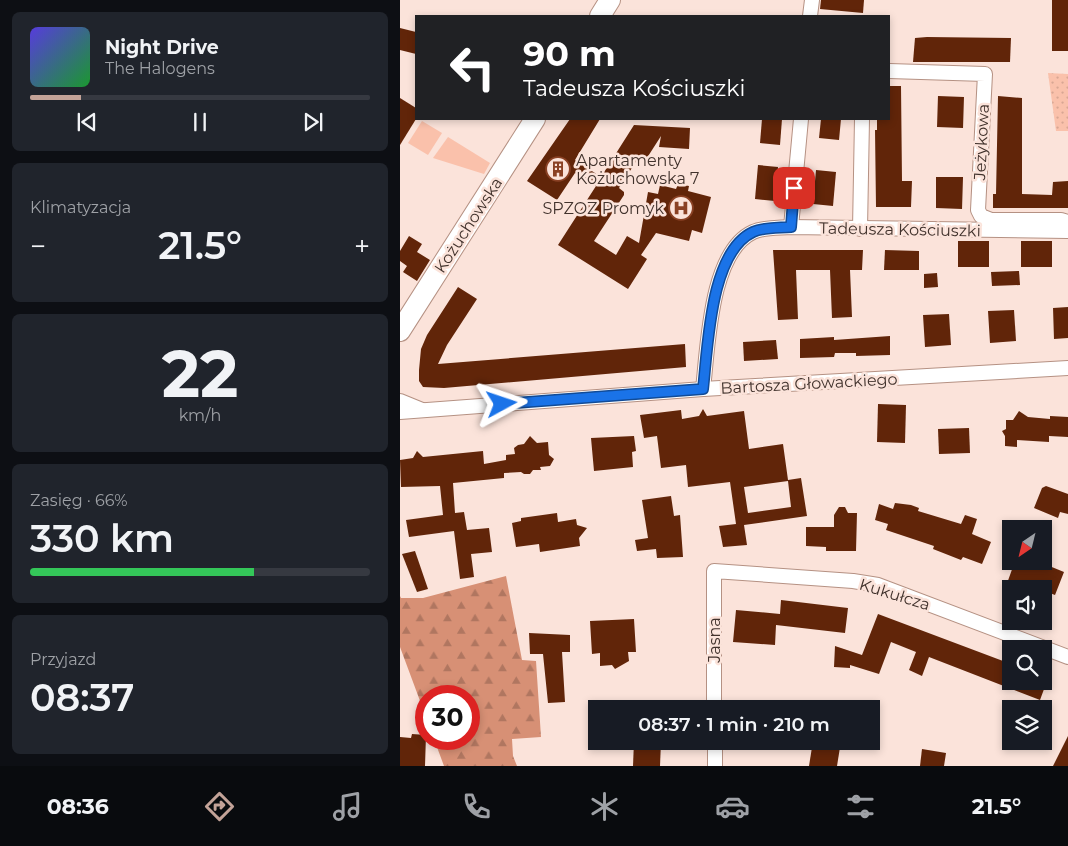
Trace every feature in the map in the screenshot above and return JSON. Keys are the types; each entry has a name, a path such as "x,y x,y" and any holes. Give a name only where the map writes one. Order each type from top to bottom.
{"main road":[{"path":"601,15 610,0"},
{"name":"Kożuchowska","path":"400,331 534,120"}],"street":[{"path":"810,15 812,0"},
{"name":"Jeżykowa","path":"890,71 984,74 978,210 981,216 991,220 1061,220 1068,222"},
{"path":"791,227 801,120"},
{"path":"860,229 862,120"},
{"name":"Tadeusza Kościuszki","path":"703,389 717,288 728,255 735,245 752,233 762,229 791,227 1068,231"},
{"name":"Bartosza Głowackiego","path":"401,403 424,411 703,389 1068,368"},
{"name":"Kukułcza","path":"714,571 853,581 878,585 1068,657"},
{"name":"Jasna","path":"714,571 714,700"},
{"path":"715,750 715,766"}],"shaded area":[{"path":"1048,73 1068,74 1068,131 1056,131"},
{"path":"422,121 442,133 428,155 408,143"},
{"path":"448,137 490,163 484,174 433,158"}],"green space":[{"path":"506,576 522,660 536,661 541,737 512,739 513,756 517,766 444,766 438,750 480,750 480,685 415,685 415,687 400,647 400,596 401,598 423,598"}],"building":[{"path":"821,0 864,0 863,13 820,9"},
{"path":"1052,0 1068,0 1068,51 1052,51"},
{"path":"400,28 415,32 415,54 400,50"},
{"path":"915,38 1011,38 1010,62 913,62"},
{"path":"890,86 901,86 902,181 912,181 911,207 876,207 875,130 877,130 877,120 890,120"},
{"path":"938,96 964,97 963,128 937,127"},
{"path":"998,96 1022,98 1022,194 1052,195 1053,182 1068,181 1068,208 993,208 993,194 996,194"},
{"path":"400,98 415,107 415,120 400,145"},
{"name":"SPZOZ Promyk","path":"569,120 599,120 575,160 601,177 634,125 690,128 689,149 659,147 661,136 645,161 639,157 619,188 624,192 624,195 594,241 616,255 627,236 639,243 648,192 658,194 660,185 676,189 678,184 689,186 688,191 711,197 702,233 692,230 689,241 656,233 641,255 647,259 628,289 558,245 596,186 575,173 557,200 527,181"},
{"path":"762,120 782,120 780,145 760,143"},
{"path":"821,120 841,120 839,140 819,138"},
{"path":"758,165 778,167 775,201 755,199"},
{"path":"816,170 836,172 833,206 813,204"},
{"path":"936,177 963,177 962,209 936,208"},
{"path":"409,236 422,244 417,252 430,260 417,281 403,272 407,266 400,261 400,251"},
{"path":"958,241 989,241 989,267 958,267"},
{"path":"1021,241 1052,241 1052,267 1021,267"},
{"path":"773,250 863,250 862,270 850,270 852,317 832,318 830,270 796,270 798,319 778,320"},
{"path":"885,250 919,251 919,270 884,270"},
{"path":"1019,271 1020,285 992,286 991,272"},
{"path":"937,273 938,287 924,288 924,274"},
{"path":"458,287 477,299 447,345 438,364 685,344 686,367 444,388 423,387 419,381 421,349 427,335"},
{"path":"1068,307 1068,338 1054,339 1053,308"},
{"path":"1014,310 1016,341 990,343 988,311"},
{"path":"949,314 951,345 925,347 923,315"},
{"path":"890,336 890,355 856,356 856,353 835,353 834,357 800,358 800,339 834,337 834,340"},
{"path":"776,340 778,359 744,361 743,342"},
{"path":"878,404 906,405 905,443 877,442"},
{"path":"703,409 707,416 744,411 749,449 783,444 788,480 801,478 807,516 744,525 747,545 723,547 719,526 736,524 730,482 688,487 686,465 661,468 657,436 644,438 640,415 681,410 682,419 699,416","holes":["788,481 791,507 748,513 744,487"]},
{"path":"1019,411 1028,417 1050,419 1050,416 1068,417 1068,437 1049,436 1049,442 1017,440 1017,447 1005,446 1005,436 1002,431 1006,429 1006,420 1013,420"},
{"path":"969,428 970,453 939,454 938,429"},
{"path":"530,436 537,443 548,442 549,455 554,459 550,466 540,467 541,470 533,470 530,474 521,472 504,473 504,478 453,483 455,513 464,512 467,530 489,528 492,552 471,554 474,577 460,579 454,531 409,537 406,520 443,515 440,486 401,487 400,460 413,458 417,451 423,457 483,451 484,464 506,460 506,455 515,454 514,448 524,444"},
{"path":"634,436 636,451 632,452 633,467 594,471 591,438"},
{"path":"1046,486 1068,494 1068,514 1060,512 1058,518 1034,508 1042,488"},
{"path":"671,496 674,516 680,515 683,557 657,558 656,549 637,551 635,540 648,538 642,500"},
{"path":"895,503 911,505 919,508 918,511 961,524 965,515 977,519 972,534 991,542 982,564 963,557 961,560 933,549 934,546 886,530 888,524 875,520 879,504 893,509"},
{"path":"839,507 845,507 848,513 857,513 856,551 826,551 826,547 806,546 806,527 834,527 834,515"},
{"path":"557,513 558,522 576,519 577,525 587,528 579,538 580,546 540,552 539,544 516,547 512,523 521,521 521,518"},
{"path":"415,551 428,589 417,592 402,554"},
{"path":"1052,567 1064,572 1055,595 1052,594 1052,580 1008,580 1012,570 1052,570"},
{"path":"781,600 848,608 845,633 776,625 775,645 733,642 736,610 780,614"},
{"path":"878,614 1002,661 1002,685 929,657 922,676 909,670 916,652 891,642 879,674 850,665 850,668 834,667 835,646 862,655"},
{"path":"634,619 636,652 628,652 629,661 615,669 612,665 600,666 600,653 592,654 590,621"},
{"path":"529,633 570,635 570,652 562,652 565,702 548,703 543,654 530,654"},
{"path":"1014,690 1044,690 1040,700"},
{"path":"412,734 415,734 415,750 426,750 425,766 400,766 400,737 411,738"},
{"path":"1068,736 1068,766 1053,766"},
{"path":"922,749 946,753 944,766 920,766"},
{"path":"634,750 661,750 660,766 633,766"},
{"path":"812,750 840,750 837,766 809,766"}],"place":[{"name":"Apartamenty Kożuchowska 7","path":"558,169"},
{"name":"SPZOZ Promyk","path":"681,208"}],"route":[{"path":"502,404 703,389 717,288 728,255 735,245 752,233 762,229 791,227 794,188"}]}
